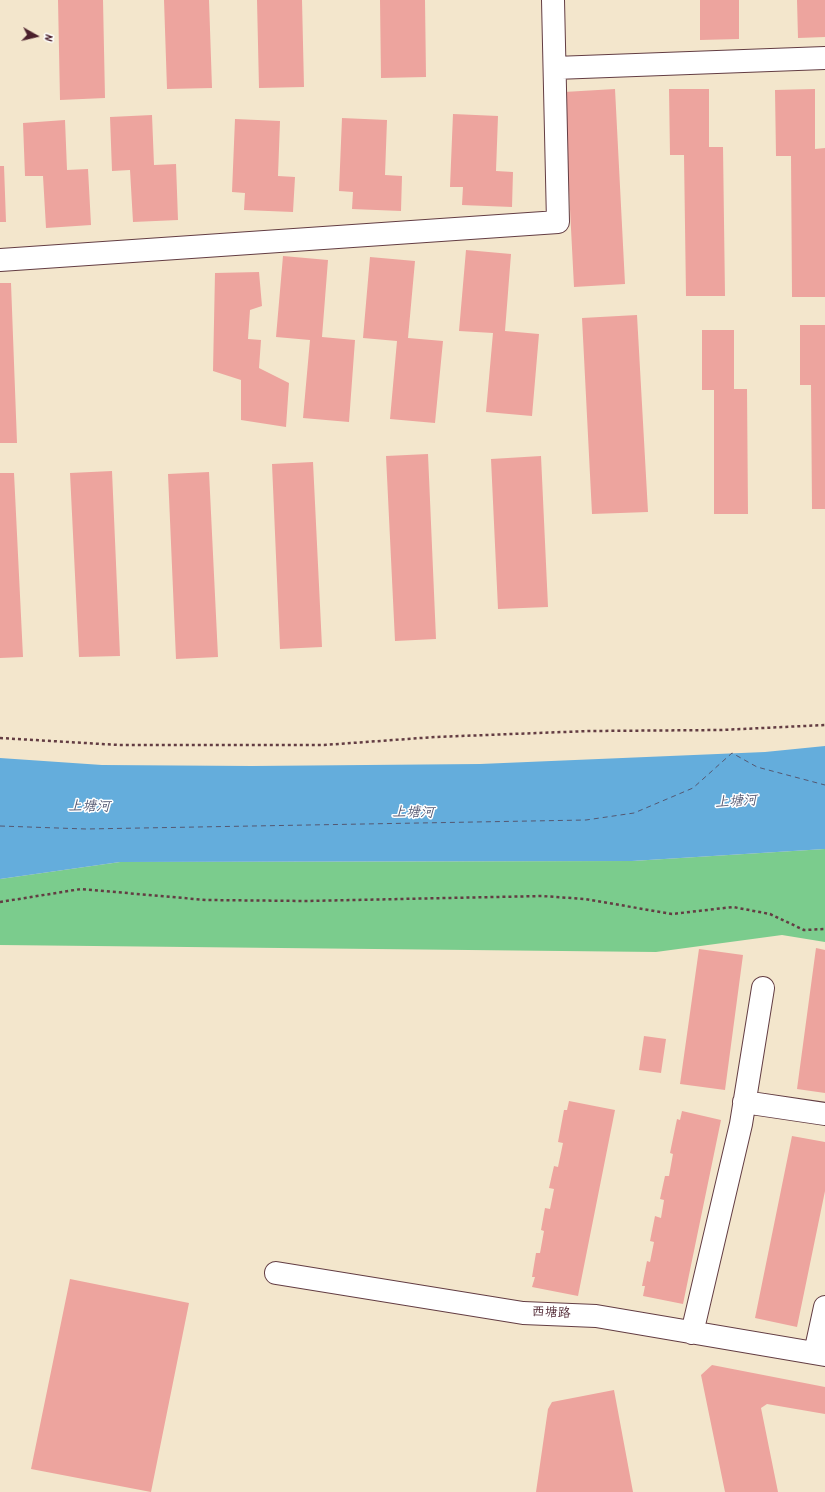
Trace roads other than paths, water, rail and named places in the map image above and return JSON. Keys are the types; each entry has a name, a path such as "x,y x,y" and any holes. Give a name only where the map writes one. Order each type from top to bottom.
{"street":[{"path":"0,260 558,222 553,0"},
{"path":"555,68 825,58"},
{"path":"692,1332 741,1124 762,988"},
{"path":"744,1102 825,1114"},
{"name":"西塘路","path":"276,1273 523,1313 596,1316 820,1354"},
{"path":"820,1354 825,1307"}],"water":[{"name":"上塘河","path":"825,746 825,849 632,861 120,862 0,879 0,758 102,765 252,766 480,764 765,752"}]}
